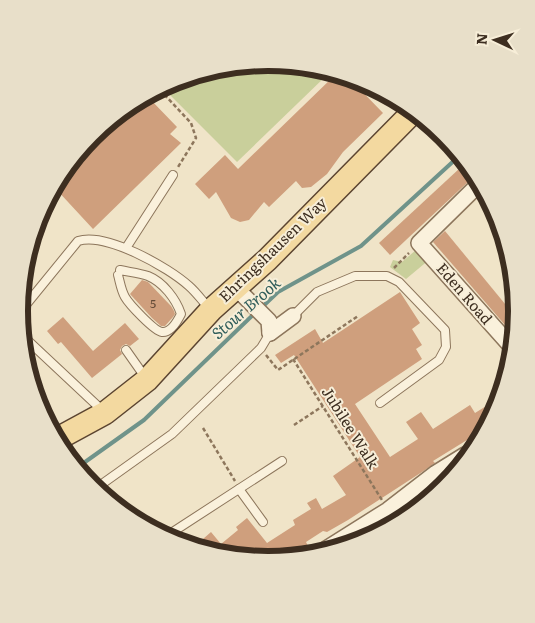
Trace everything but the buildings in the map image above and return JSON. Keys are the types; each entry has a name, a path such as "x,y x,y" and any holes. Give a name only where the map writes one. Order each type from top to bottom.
{"main road":[{"name":"Ehringshausen Way","path":"211,310 242,294 267,260 408,117"},
{"path":"63,436 105,413 147,380 211,310"}],"street":[{"path":"419,243 474,189"},
{"name":"Eden Road","path":"419,243 505,340"},
{"path":"242,294 269,327 294,316"},
{"path":"340,540 388,510 436,473 456,461"}],"lane":[{"path":"126,248 173,175"},
{"name":"Ehringshausen Way","path":"28,302 78,241 85,238 126,248 164,267 189,286 211,310"},
{"path":"119,272 148,276 157,282 178,304 182,314 177,322 168,330 162,332 154,329 125,298 119,272"},
{"path":"294,316 317,292 355,276 387,276 398,282 445,330 446,346 439,360 380,402"},
{"path":"101,484 172,434 261,348 269,327"},
{"path":"30,343 105,413"},
{"path":"126,350 147,380"},
{"path":"173,532 282,461"},
{"path":"240,489 263,522"}],"path":[{"path":"164,95 191,123 196,138 173,175"},
{"path":"387,276 419,243"},
{"path":"261,348 278,370 358,316"},
{"name":"Jubilee Walk","path":"293,359 388,510"},
{"path":"294,425 323,406"},
{"path":"202,428 240,489"}],"green space":[{"path":"252,72 283,72 324,78 237,162 168,93 205,80"},
{"path":"416,250 430,259 406,279 390,267 393,260 402,262"}],"waterway":[{"name":"Stour Brook","path":"260,309 278,292 361,246 454,160"},
{"name":"Stour Brook","path":"82,464 144,420 255,313"}]}
